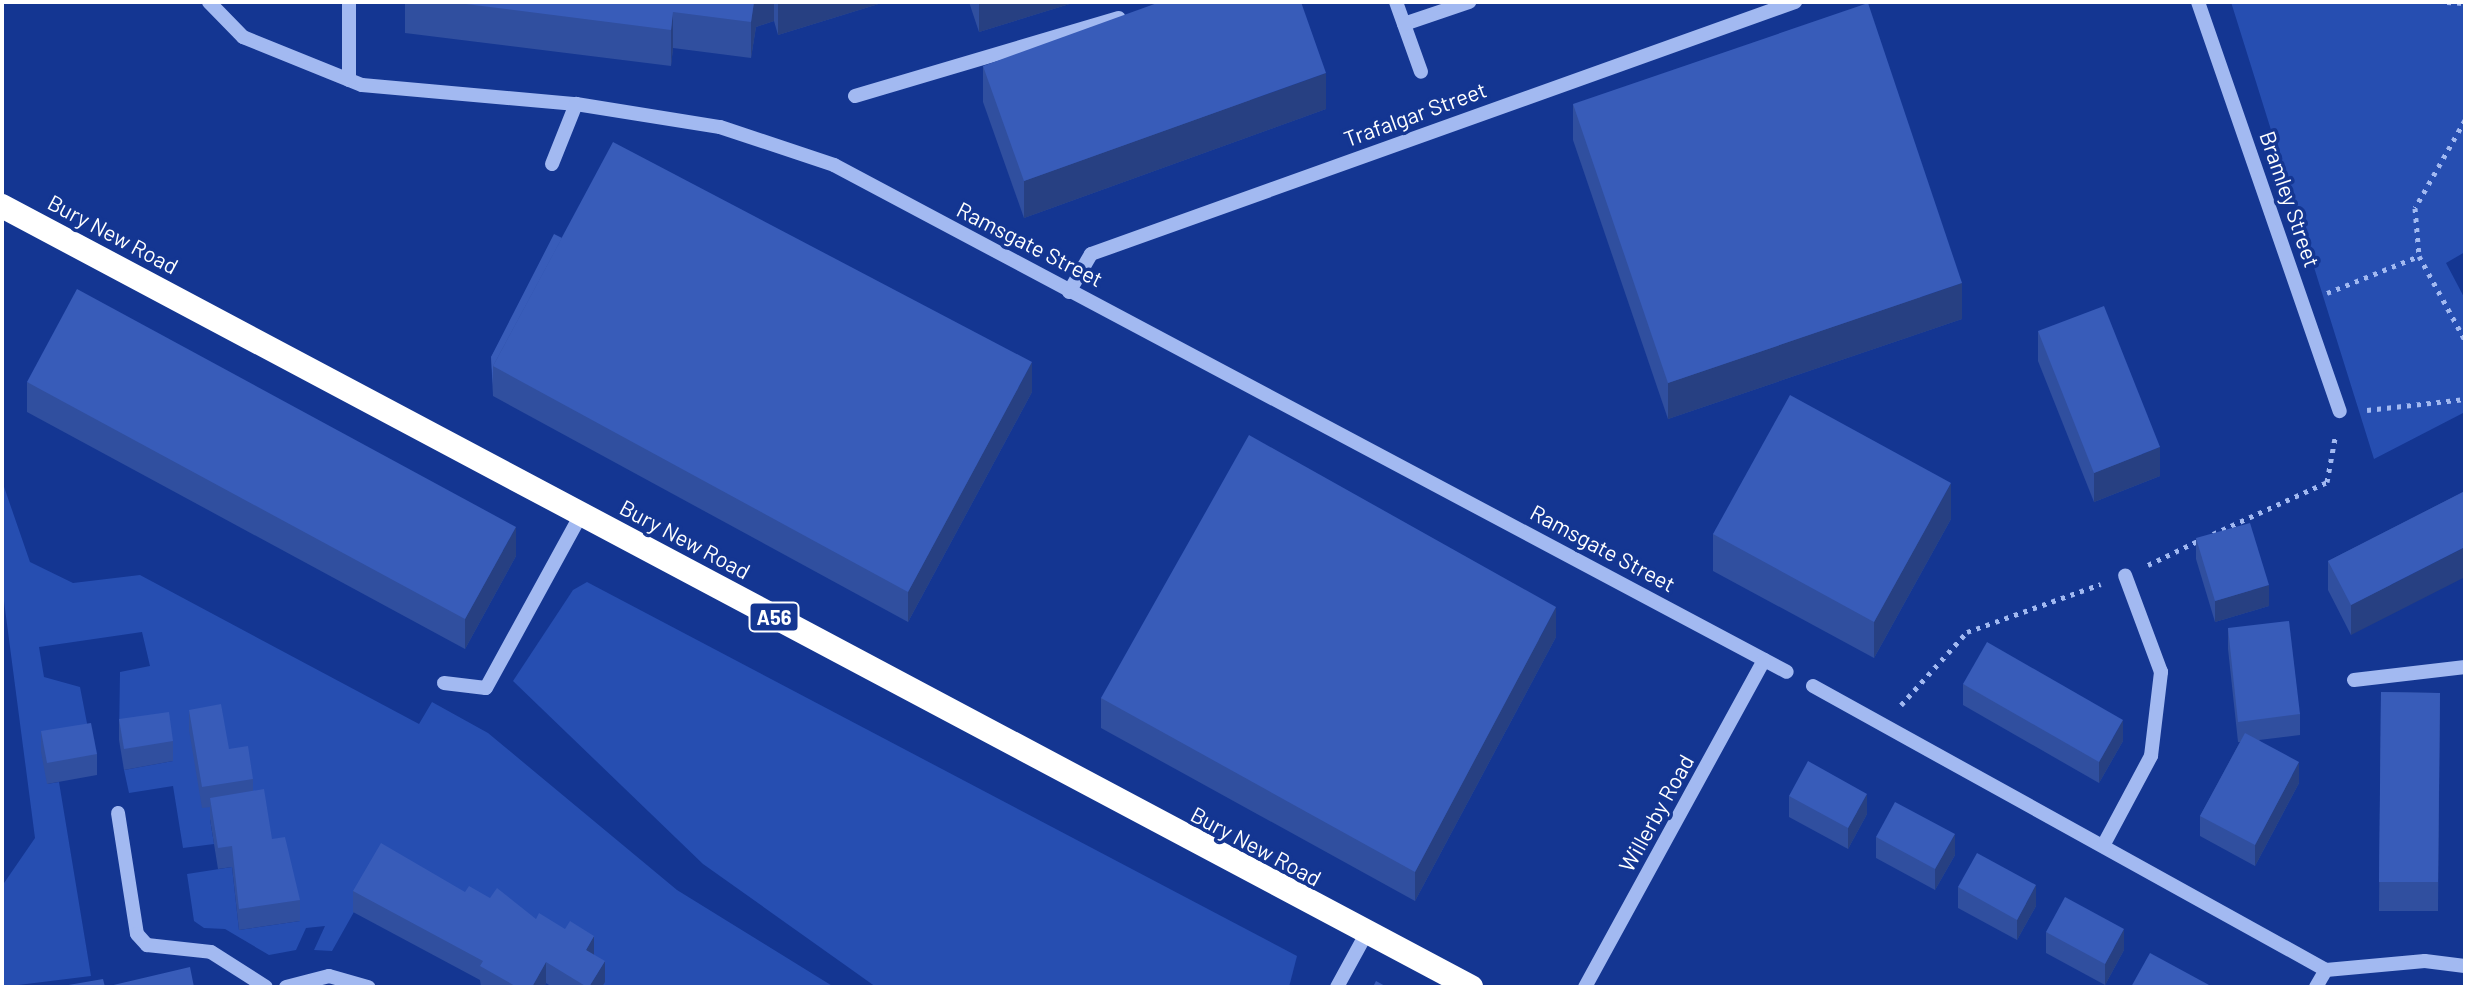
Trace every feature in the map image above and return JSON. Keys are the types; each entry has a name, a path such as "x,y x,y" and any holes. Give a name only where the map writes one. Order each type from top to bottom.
{"highway":[{"name":"Bury New Road","path":"2,206 1366,934 1471,987"}],"street":[{"name":"Ramsgate Street","path":"209,2 243,37 349,80 576,104 768,138 841,169 1069,292 1138,322 1787,672"},
{"path":"349,2 349,80"},
{"path":"1396,2 1421,72"},
{"path":"1404,24 1469,2"},
{"name":"Trafalgar Street","path":"1069,292 1091,254 1795,2"},
{"name":"Bramley Street","path":"2198,2 2340,411"},
{"path":"855,96 1141,11"},
{"path":"552,164 576,104"},
{"path":"444,683 486,688 582,513"},
{"path":"2104,844 2151,756 2161,672 2125,575"},
{"name":"Willerby Road","path":"1585,987 1764,660"},
{"path":"2354,680 2465,667"},
{"path":"1813,686 2104,844 2326,970 2425,961 2465,966"},
{"path":"118,813 137,934 147,945 211,952 266,987"},
{"path":"1337,987 1366,934"},
{"path":"2316,987 2326,970"},
{"path":"286,987 329,976 368,987"}],"path":[{"path":"2447,2 2465,3"},
{"path":"2465,120 2415,208 2419,256 2465,340"},
{"path":"2303,304 2419,256"},
{"path":"1883,726 1967,632 2125,575 2327,482 2340,411 2465,399"}],"shaded area":[{"path":"2231,2 2465,2 2465,252 2446,263 2465,299 2465,412 2374,459"},
{"path":"2,481 30,562 73,583 140,575 419,724 432,702 488,733 677,890 834,987 602,987 381,864 332,951 314,950 325,926 306,928 296,950 269,955 225,929 204,928 194,921 187,874 232,867 239,930 300,921 210,819 214,844 183,848 173,786 129,793 124,770 173,761 169,733 119,740 120,672 150,666 142,632 39,647 44,677 80,687 91,744 47,784 59,782 91,976 2,987 2,886 35,838 2,586"},
{"path":"587,582 1297,956 1289,987 876,987 703,864 513,681 573,590"}],"building":[{"path":"450,2 754,2 751,22 673,12 671,30"},
{"path":"1160,2 1301,2 1326,73 1024,181 983,66"},
{"path":"1868,3 1962,283 1668,383 1573,104"},
{"path":"613,142 1032,362 908,592 493,366"},
{"path":"554,234 562,238 493,366 493,385 491,357"},
{"path":"77,289 516,527 465,619 27,382"},
{"path":"2104,306 2160,447 2094,473 2038,331"},
{"path":"1790,395 1951,483 1874,622 1713,534"},
{"path":"1249,435 1556,607 1415,872 1101,698"},
{"path":"2465,491 2465,547 2351,605 2328,561"},
{"path":"2250,523 2269,585 2215,601 2196,538"},
{"path":"2289,621 2300,714 2238,722 2228,628"},
{"path":"1987,642 2123,720 2099,762 1963,684"},
{"path":"2381,692 2440,693 2438,882 2379,882"},
{"path":"221,704 229,749 248,746 253,779 202,787 189,710"},
{"path":"169,712 173,741 124,749 119,719"},
{"path":"91,723 97,754 47,763 41,731"},
{"path":"2245,733 2299,762 2255,845 2200,816"},
{"path":"1808,761 1867,794 1848,828 1789,796"},
{"path":"264,789 272,839 285,837 300,900 239,909 232,846 218,848 210,798"},
{"path":"1895,802 1955,834 1935,869 1876,837"},
{"path":"381,843 465,892 469,886 490,898 497,888 536,919 539,913 565,929 570,921 594,936 586,950 605,961 589,987 546,962 532,987 517,987 480,966 483,961 353,891"},
{"path":"1977,853 2036,885 2017,920 1958,887"},
{"path":"2065,897 2124,929 2105,964 2046,932"},
{"path":"2150,953 2209,985 2208,987 2131,987"},
{"path":"190,967 194,987 105,987"},
{"path":"103,979 105,987 57,987"},
{"path":"1376,981 1387,987 1373,987"}]}
